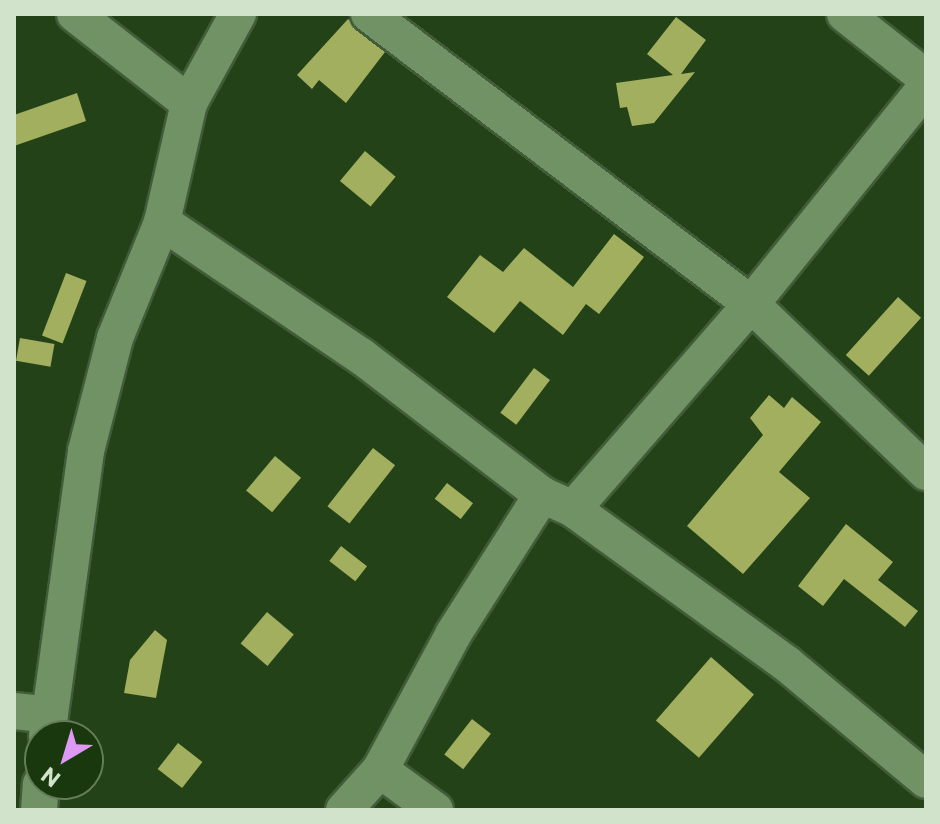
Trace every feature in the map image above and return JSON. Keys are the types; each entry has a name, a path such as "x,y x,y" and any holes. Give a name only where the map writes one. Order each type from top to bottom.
{"street":[{"path":"75,14 189,103"},
{"path":"49,720 86,451 115,338 162,222 189,103 238,14"},
{"path":"369,14 751,304 926,472"},
{"path":"845,14 926,78"},
{"path":"344,810 380,770 454,633 557,502 751,304 926,87"},
{"path":"162,222 361,356 557,502 787,664 926,780"},
{"path":"14,711 34,720"},
{"path":"380,770 435,810"}],"building":[{"path":"676,17 706,40 681,74 695,72 654,123 632,126 627,107 620,108 616,83 673,75 647,54"},
{"path":"348,19 385,52 346,103 319,80 312,89 297,75"},
{"path":"77,93 86,121 14,146 14,115"},
{"path":"365,151 396,177 371,207 340,181"},
{"path":"614,234 644,257 599,314 586,304 563,335 520,301 494,333 447,297 480,255 503,272 524,248 573,287"},
{"path":"66,273 87,281 63,343 42,336"},
{"path":"898,297 921,318 869,376 846,355"},
{"path":"20,338 54,344 50,367 16,361"},
{"path":"534,368 550,380 516,425 500,413"},
{"path":"769,395 784,408 792,397 821,422 779,472 810,498 743,574 687,526 763,435 750,418"},
{"path":"373,448 395,465 350,524 327,506"},
{"path":"275,456 301,478 272,512 246,490"},
{"path":"447,483 473,503 461,519 435,499"},
{"path":"846,524 893,562 878,580 918,611 905,627 844,579 823,606 798,586"},
{"path":"341,546 367,566 355,581 329,561"},
{"path":"267,612 294,634 267,666 241,643"},
{"path":"155,630 167,640 156,698 124,693 130,660"},
{"path":"711,657 754,694 699,758 656,720"},
{"path":"472,719 491,734 463,769 444,754"},
{"path":"178,743 202,762 182,788 158,769"}]}
